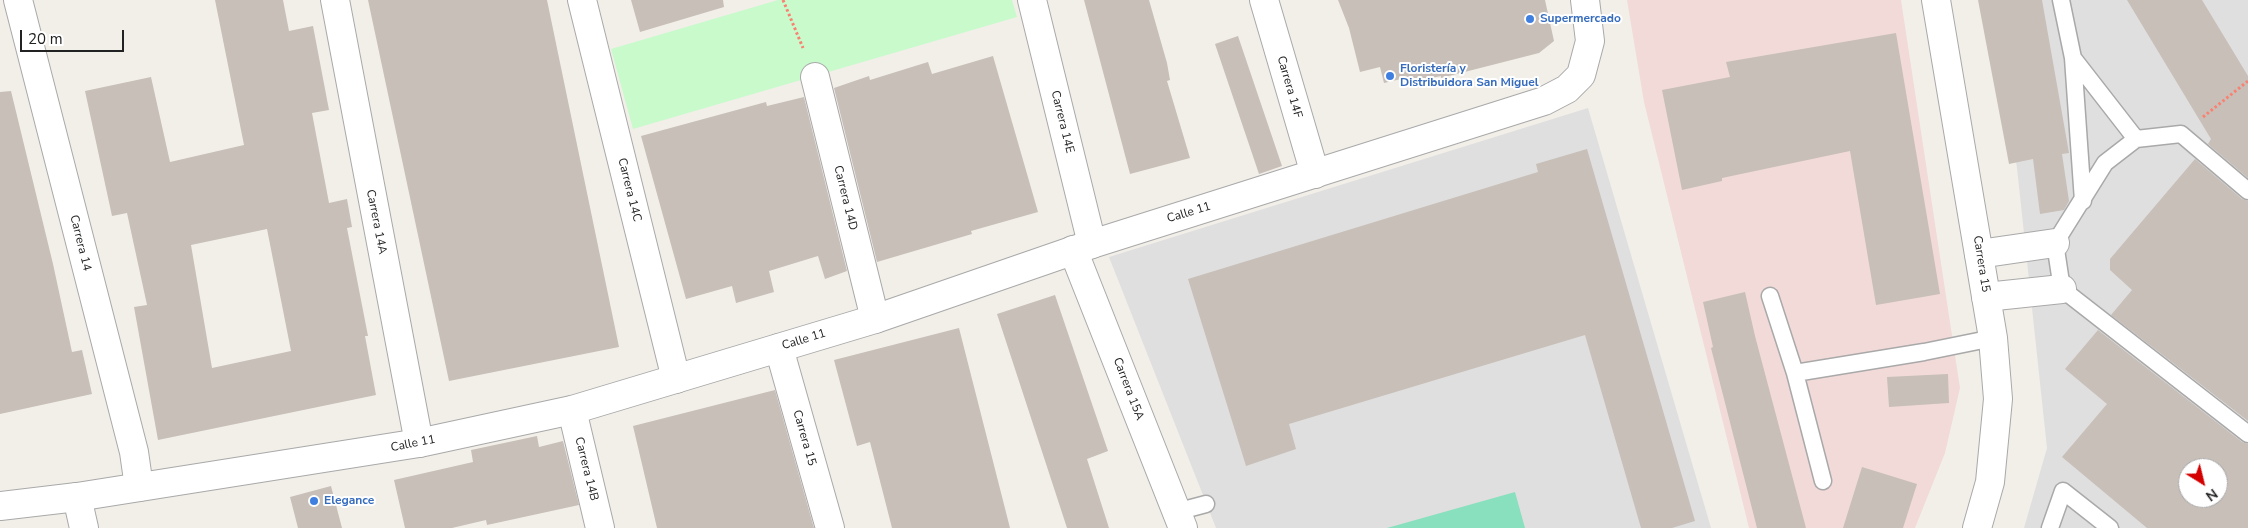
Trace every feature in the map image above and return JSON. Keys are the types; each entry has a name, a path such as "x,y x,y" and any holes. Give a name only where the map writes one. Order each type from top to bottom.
{"street":[{"name":"Carrera 14","path":"18,0 134,452 140,487"},
{"name":"Carrera 14A","path":"334,0 418,443"},
{"name":"Carrera 14C","path":"582,0 676,379"},
{"name":"Carrera 14E","path":"1032,0 1083,247"},
{"name":"Carrera 14F","path":"1264,0 1315,174"},
{"name":"Calle 11","path":"0,506 77,497 418,443 572,410 875,319 1083,247 1544,101 1567,89 1581,75 1590,40 1584,0"},
{"name":"Carrera 15","path":"1936,0 1993,338 1998,399 1990,482 1977,528"},
{"name":"Carrera 14D","path":"815,76 875,319"},
{"path":"1979,254 2055,242"},
{"name":"Carrera 15A","path":"1083,247 1180,520"},
{"path":"1986,297 2062,289"},
{"name":"Carrera 15","path":"779,348 830,528"},
{"name":"Carrera 14B","path":"572,410 600,528"},
{"path":"77,497 84,528"}],"lane":[{"path":"2061,0 2073,58 2083,201"},
{"path":"2073,58 2136,139"},
{"path":"2248,191 2180,134 2136,139 2105,163 2083,201 2055,242 2062,289 2248,434"},
{"path":"1770,296 1795,372 1823,481"},
{"path":"1795,372 1924,352 1993,338"},
{"path":"2050,528 2063,491 2110,528"},
{"path":"1180,520 1206,504"}],"path":[{"path":"783,0 815,76"},
{"path":"2180,134 2248,81"}],"shaded area":[{"path":"1627,0 1901,0 1960,388 1945,453 1915,528 1749,528 1644,102"},
{"path":"1990,0 2248,0 2248,528 2024,528 2047,448 2017,168"},
{"path":"1588,108 1711,528 1216,528 1109,257"}],"green space":[{"path":"778,0 1012,0 1017,17 633,129 611,49"},
{"path":"1515,492 1525,528 1387,528"}],"building":[{"path":"215,0 283,0 289,31 313,26 329,110 312,113 329,203 347,199 352,227 347,228 368,336 365,336 376,395 158,440 134,307 147,305 127,213 112,216 85,91 151,77 170,162 244,145","holes":["267,229 291,351 212,368 191,245"]},
{"path":"368,0 547,0 619,347 449,381"},
{"path":"631,0 723,0 724,7 640,32"},
{"path":"1084,0 1149,0 1167,63 1170,80 1167,81 1190,158 1130,174"},
{"path":"1338,0 1545,0 1554,41 1539,53 1441,78 1441,76 1402,84 1401,79 1384,83 1380,67 1360,72 1349,28"},
{"path":"1978,0 2042,0 2069,153 2062,154 2069,201 2064,210 2040,214 2033,159 2009,164"},
{"path":"2127,0 2202,0 2248,76 2248,178 2208,144 2211,139"},
{"path":"1896,33 1940,294 1876,305 1850,151 1722,178 1722,181 1682,190 1662,90 1730,77 1726,62"},
{"path":"1238,36 1282,166 1259,174 1215,44"},
{"path":"993,56 1038,212 971,231 972,234 877,262 834,88 869,76 870,80 928,62 932,74"},
{"path":"11,91 53,264 72,352 82,350 92,394 0,414 0,92"},
{"path":"804,97 847,271 825,279 818,256 769,271 774,292 736,303 732,286 686,299 641,136 766,102 767,106"},
{"path":"1587,149 1695,521 1672,528 1641,528 1585,335 1289,424 1296,449 1246,466 1188,279 1538,172 1536,164"},
{"path":"2195,159 2242,199 2248,201 2248,421 2111,315 2132,290 2110,270 2110,259"},
{"path":"1745,292 1806,528 1757,528 1711,348 1713,347 1703,302"},
{"path":"1055,295 1108,451 1087,459 1109,528 1067,528 997,314"},
{"path":"959,328 1010,528 892,528 870,442 857,446 834,360"},
{"path":"2098,330 2242,442 2248,444 2248,528 2147,528 2062,457 2107,404 2065,369"},
{"path":"1948,374 1949,403 1889,407 1887,377"},
{"path":"775,390 814,528 657,528 633,426"},
{"path":"537,436 539,447 563,441 579,505 487,525 486,520 452,528 405,528 394,480 473,462 471,450"},
{"path":"1862,467 1917,484 1903,528 1843,528"},
{"path":"331,486 342,528 298,528 290,497"}],"place":[{"name":"Supermercado","path":"1530,19"},
{"name":"Floristería y Distribuidora San Miguel","path":"1390,76"},
{"name":"Elegance","path":"314,501"}]}
